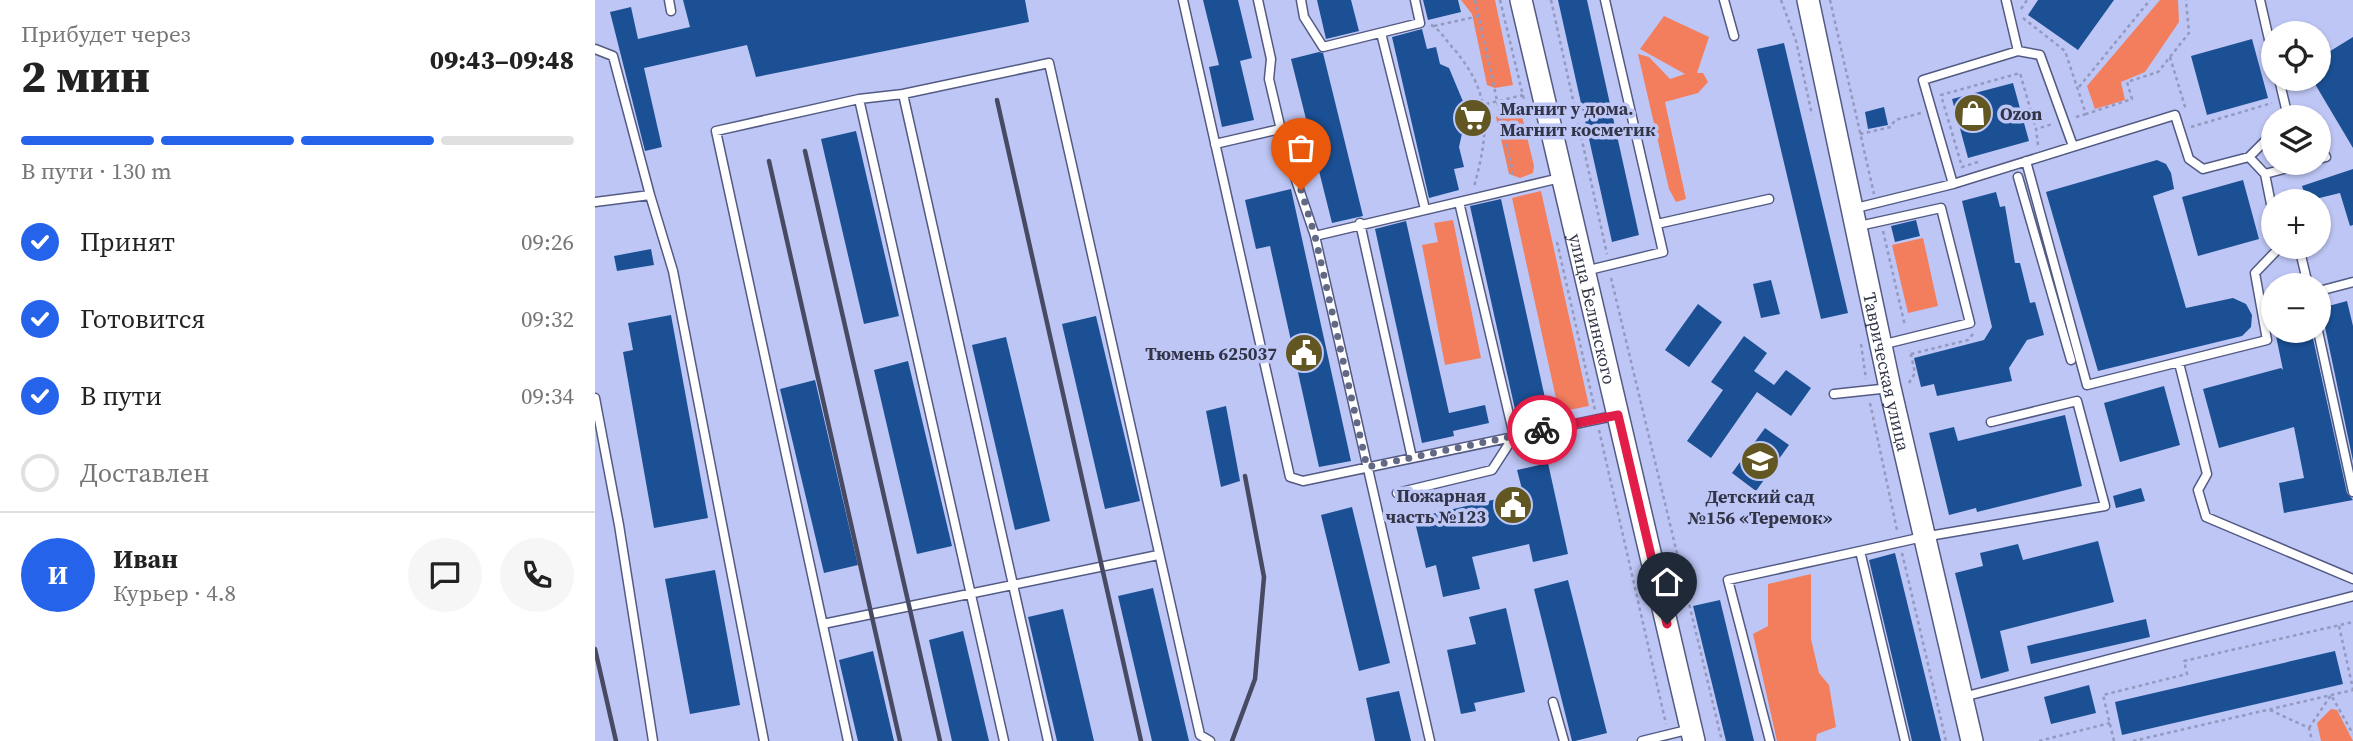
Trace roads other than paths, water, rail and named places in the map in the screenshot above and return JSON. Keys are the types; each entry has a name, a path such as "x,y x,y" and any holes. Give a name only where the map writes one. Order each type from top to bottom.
{"street":[{"name":"улица Белинского","path":"1521,0 1560,178 1585,271 1692,735"},
{"name":"Таврическая улица","path":"1808,0 1881,345 1896,390 1923,537 1972,741"}],"lane":[{"path":"669,0 671,11"},
{"path":"1183,0 1290,477 1303,481 1618,415"},
{"path":"1258,0 1271,59 1269,79 1280,129 1315,236 1430,741"},
{"path":"1301,0 1304,18 1323,47 1420,23 1415,0"},
{"path":"1585,271 1663,252 1605,0"},
{"path":"1724,0 1734,36"},
{"path":"2006,0 2018,51"},
{"path":"2260,0 2265,21"},
{"path":"1381,33 1425,209"},
{"path":"595,50 613,55 673,271 764,741"},
{"path":"1953,184 1923,80 2018,51 2041,55 2073,146"},
{"path":"848,741 716,131 859,99 903,94 1049,63 1200,735 1210,741"},
{"path":"903,94 1048,741"},
{"path":"859,99 1004,741"},
{"path":"1854,218 1876,203 1953,184 2175,115 2189,159 2203,169 2249,157 2261,145"},
{"path":"1215,144 1280,129"},
{"path":"2249,157 2261,170"},
{"path":"2026,161 2087,385 2267,340 2255,273 2268,259"},
{"path":"2018,177 2071,360"},
{"path":"1315,236 1360,223 1560,178"},
{"path":"595,202 650,195"},
{"path":"1657,224 1769,199"},
{"path":"1397,493 1492,470 1514,436 1459,202"},
{"path":"1854,218 1881,222 1941,208 1970,323 1881,345"},
{"path":"1360,223 1412,458"},
{"path":"2331,288 2353,282"},
{"path":"2321,343 2353,492"},
{"path":"2179,363 2207,474 2198,490 2206,517 2353,579"},
{"path":"1834,394 1896,390"},
{"path":"595,398 653,741"},
{"path":"1770,741 1728,580 1923,537 2105,506 2077,401 1991,422"},
{"path":"1860,551 1905,741"},
{"path":"823,624 1158,555"},
{"path":"1961,697 2353,596"},
{"path":"1553,702 1564,741"},
{"path":"1642,741 1669,734 1692,735"}],"railway":[{"path":"997,100 1141,741"},
{"path":"805,151 940,741"},
{"path":"769,161 900,741"},
{"path":"1232,741 1255,679 1264,577 1245,476"},
{"path":"595,649 616,741"}],"place":[{"name":"Ozon","path":"1973,113"},
{"name":"Магнит у дома. Магнит косметик","path":"1473,118"},
{"name":"Тюмень 625037","path":"1304,353"},
{"name":"Детский сад №156 «Теремок»","path":"1760,461"},
{"name":"Пожарная часть №123","path":"1513,505"}]}
